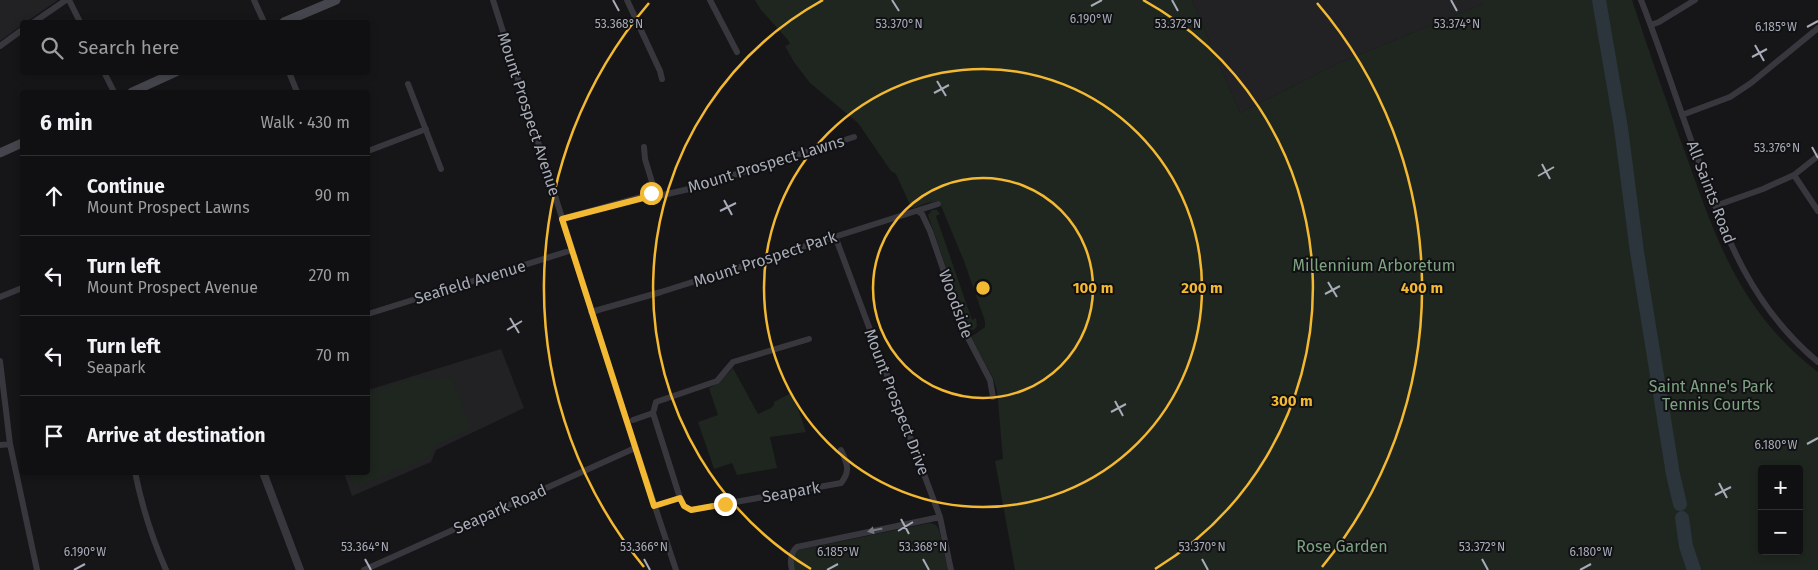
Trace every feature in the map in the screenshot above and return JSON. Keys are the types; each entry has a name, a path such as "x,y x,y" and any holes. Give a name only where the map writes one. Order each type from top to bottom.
{"main road":[{"path":"288,20 323,3 336,0"},
{"path":"136,90 169,75"},
{"path":"0,153 20,144"}],"street":[{"path":"37,20 68,0 79,20"},
{"path":"254,0 263,20"},
{"name":"Mount Prospect Avenue","path":"493,0 591,312 676,570"},
{"path":"627,0 662,79"},
{"path":"710,0 737,52"},
{"name":"All Saints Road","path":"1641,0 1732,250 1765,306 1797,344 1818,362"},
{"path":"1651,25 1695,0"},
{"path":"1682,115 1730,97 1818,28"},
{"path":"0,46 20,31"},
{"path":"106,75 113,90"},
{"path":"290,75 296,90"},
{"path":"408,84 441,169"},
{"path":"370,150 426,129"},
{"name":"Mount Prospect Lawns","path":"562,219 651,196 689,189 854,137"},
{"path":"644,147 645,159 652,182 651,196"},
{"path":"1715,206 1763,189 1794,175 1818,156"},
{"path":"1794,175 1818,211"},
{"name":"Mount Prospect Park","path":"591,312 661,292 938,204"},
{"name":"Woodside","path":"918,211 922,214 930,231 964,330 990,380 993,397"},
{"name":"Mount Prospect Drive","path":"835,236 940,517 951,570"},
{"name":"Seafield Avenue","path":"370,313 572,250"},
{"path":"0,297 20,289"},
{"path":"654,506 680,498 653,413 656,402 716,381 733,362 810,339"},
{"path":"0,361 10,444 37,570"},
{"path":"633,420 653,413"},
{"path":"0,445 10,444"},
{"name":"Seapark Road","path":"364,570 635,448"},
{"name":"Seapark","path":"680,498 684,506 691,510 841,483 846,477 848,468 841,450"},
{"path":"136,475 141,504 152,540 166,570"},
{"path":"264,475 300,570"},
{"path":"792,570 790,562 793,550 797,547 940,517"}],"shaded area":[{"path":"0,0 58,0 29,20 20,20 20,26 0,41"},
{"path":"1192,0 1483,0 1483,4 1339,63 1240,113"},
{"path":"501,349 524,408 436,450 431,462 352,496 345,475 370,475 370,389"}],"green space":[{"path":"755,0 1192,0 1240,113 1339,63 1483,4 1483,0 1632,0 1697,187 1721,246 1735,274 1769,325 1791,349 1818,372 1818,570 1015,570 995,461 1003,459 997,390 993,378 971,337 985,327 985,321 964,261 939,201 914,208 911,207 896,174 891,171 858,123 810,83 794,62 785,46 790,44 761,10"},
{"path":"932,210 937,210 940,214 936,216 972,320 976,318 977,326 974,330 966,326 928,215"},
{"path":"733,368 758,414 771,408 774,402 791,393 794,397 806,432 770,437 777,468 737,475 732,463 714,469 698,422 718,415 709,388 719,383"},
{"path":"421,376 432,379 449,377 454,384 471,428 434,446 429,457 355,488 351,475 370,475 370,391"},
{"path":"930,523 936,525 939,530 948,570 794,570 793,554 799,550"}],"waterway":[{"path":"1599,0 1621,128 1637,252 1672,468"},
{"path":"1672,470 1680,504"},
{"path":"1682,518 1686,546 1694,570"}],"route":[{"path":"651,193 651,196 641,197 562,219 654,506 680,498 684,506 691,510 725,504"}],"park label":[{"name":"Millennium Arboretum","path":"1374,265"},
{"name":"Saint Anne's Park Tennis Courts","path":"1711,395"},
{"name":"Rose Garden","path":"1342,546"}]}
